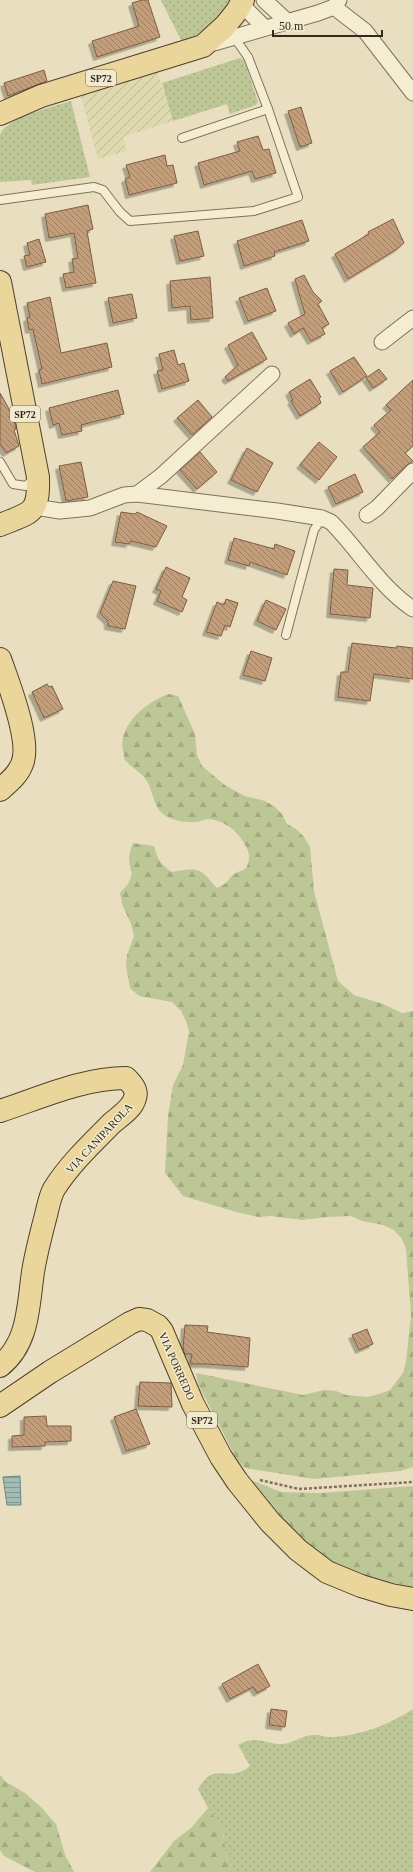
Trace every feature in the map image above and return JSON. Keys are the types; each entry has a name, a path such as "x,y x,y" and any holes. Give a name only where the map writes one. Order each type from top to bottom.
{"main road":[{"name":"SP72","path":"0,114 42,96 203,46 225,26 242,2"},
{"name":"SP72","path":"0,282 38,477 38,498 35,507"},
{"path":"0,525 27,513 35,507"},
{"path":"0,659 19,719 24,755 23,764 16,775 0,790"},
{"name":"VIA CANIPAROLA","path":"0,1111 84,1084 112,1078 126,1078 133,1084 135,1092 135,1098 124,1113 113,1122 67,1171 53,1191 40,1235 33,1270 26,1323 21,1340 10,1359 0,1366"},
{"name":"VIA PORREDO","path":"0,1406 50,1372 124,1326 139,1319 147,1320 158,1326 162,1331 193,1404 221,1457 232,1474 270,1522 298,1550 327,1572 369,1588 413,1599"}],"street":[{"path":"264,0 288,22"},
{"path":"242,2 265,28"},
{"path":"203,46 288,22 336,3 365,31 413,93"},
{"path":"382,342 413,318"},
{"path":"136,494 161,476 272,374"},
{"path":"367,515 377,508 413,471"},
{"path":"35,507 60,511 90,508 124,496 136,494 322,518 331,522 384,584 401,601 413,609"}],"lane":[{"path":"0,200 94,187 103,190 120,212 130,221 254,211 298,197 268,109 248,57 234,37"},
{"path":"182,138 268,109"},
{"path":"0,462 13,484 26,486 30,482 32,474 27,448 30,439"},
{"path":"286,635 314,530 322,518"}],"path":[{"path":"232,1474 300,1489 413,1482"}],"shaded area":[{"path":"157,70 173,121 123,137 127,151 98,159 80,93"}],"green space":[{"path":"161,0 232,0 214,23 183,44"},
{"path":"240,58 244,60 258,102 256,105 230,114 227,104 173,121 162,83"},
{"path":"71,101 90,177 32,185 31,180 0,182 0,135 4,129 20,118 43,109"},
{"path":"169,694 178,696 195,734 197,755 202,766 226,786 245,796 265,801 274,806 282,814 287,824 296,829 304,837 310,847 314,891 338,981 354,995 383,1004 402,1013 413,1011 413,1467 400,1471 314,1479 245,1468 237,1460 198,1384 196,1373 303,1395 324,1390 336,1391 346,1395 368,1397 379,1394 390,1390 403,1373 406,1362 411,1315 406,1249 402,1239 394,1230 383,1225 362,1221 351,1216 302,1220 271,1216 258,1217 236,1212 183,1196 165,1173 168,1116 173,1085 183,1065 189,1031 181,1011 172,1002 139,996 130,988 126,966 127,955 134,936 131,924 122,904 120,893 128,884 132,874 129,862 130,851 133,843 154,846 160,861 172,872 197,870 206,876 217,888 225,884 233,875 246,868 249,856 247,848 239,836 227,825 212,819 196,822 183,821 170,818 163,814 155,803 147,781 125,760 122,742 129,724 152,702"},
{"path":"246,1478 281,1492 320,1493 413,1486 413,1587 360,1576 323,1558 293,1531"},
{"path":"413,1709 413,1872 236,1872 227,1859 222,1827 208,1808 198,1789 204,1780 210,1775 235,1773 250,1766 238,1745 250,1740 284,1744 312,1735 330,1737 354,1734 385,1724"},
{"path":"0,1775 6,1782 25,1793 41,1807 56,1824 65,1855 74,1872 35,1872 4,1856 0,1850"},
{"path":"208,1808 222,1827 227,1859 236,1872 150,1872 174,1841 192,1827"}],"water":[{"path":"20,1476 21,1505 7,1505 3,1477"}],"building":[{"path":"148,0 160,37 97,57 92,41 139,26 132,3"},
{"path":"44,70 47,81 8,96 4,83"},
{"path":"301,107 312,143 300,147 288,111"},
{"path":"258,136 263,150 269,149 276,173 255,179 252,171 204,185 198,163 240,151 237,142"},
{"path":"165,155 167,166 173,165 177,183 129,195 125,179 130,177 126,165"},
{"path":"88,205 93,229 87,231 96,283 66,288 63,274 74,272 72,259 78,258 74,233 49,238 45,214"},
{"path":"393,219 404,243 397,249 348,279 335,254 369,234 368,232"},
{"path":"302,220 309,241 274,252 275,256 244,266 237,241"},
{"path":"198,231 204,256 180,261 174,236"},
{"path":"39,239 46,262 27,267 24,256 30,255 27,243"},
{"path":"304,275 313,292 322,301 318,304 329,324 322,328 325,334 311,341 303,328 294,334 288,323 305,314 295,279"},
{"path":"210,277 213,318 191,320 190,306 172,308 170,281"},
{"path":"267,288 276,311 248,321 239,298"},
{"path":"132,294 137,318 113,323 108,298"},
{"path":"50,297 61,353 107,343 112,367 42,384 39,370 42,369 33,329 29,330 27,318 30,317 27,303"},
{"path":"252,332 267,359 228,381 225,377 238,365 228,345"},
{"path":"174,350 178,365 184,363 189,381 162,389 157,371 163,370 159,354"},
{"path":"354,357 367,376 343,392 330,371"},
{"path":"379,369 387,379 373,388 366,378"},
{"path":"310,379 321,397 319,398 321,403 300,416 291,401 293,400 289,392"},
{"path":"413,380 413,446 405,453 413,461 392,479 363,447 380,432 374,425 391,410 386,405"},
{"path":"118,390 124,414 81,425 82,431 62,435 59,423 53,425 49,408"},
{"path":"0,393 13,416 16,429 14,430 19,446 6,453 0,444"},
{"path":"198,400 212,417 192,435 177,418"},
{"path":"319,442 337,457 319,480 300,465"},
{"path":"247,448 273,463 257,492 231,480"},
{"path":"200,452 217,472 197,489 180,470"},
{"path":"81,462 88,497 66,501 59,466"},
{"path":"355,474 363,492 336,504 328,487"},
{"path":"121,512 135,514 137,512 167,526 156,547 131,541 129,544 115,542"},
{"path":"234,538 274,549 275,544 295,551 287,575 250,562 249,566 228,560"},
{"path":"166,567 190,578 182,597 187,600 182,612 157,601 161,591 156,589"},
{"path":"334,569 348,570 347,585 373,588 370,618 330,614"},
{"path":"113,581 136,586 125,629 108,626 108,621 100,613"},
{"path":"226,599 238,603 230,627 225,625 221,636 206,632 217,602 224,605"},
{"path":"266,600 286,609 276,630 257,621"},
{"path":"352,643 396,648 397,646 413,648 413,679 374,674 370,701 338,697 341,672 348,672"},
{"path":"251,651 272,658 265,681 243,675"},
{"path":"47,684 49,687 52,686 63,709 44,718 32,692"},
{"path":"185,1325 208,1326 207,1332 250,1338 248,1367 190,1364 192,1354 185,1354 183,1348"},
{"path":"367,1329 373,1344 359,1350 352,1335"},
{"path":"140,1382 171,1383 172,1407 138,1406"},
{"path":"136,1409 150,1444 126,1451 114,1417"},
{"path":"46,1416 47,1426 71,1426 71,1441 45,1442 45,1446 12,1447 12,1436 24,1435 24,1417"},
{"path":"258,1664 270,1686 257,1693 253,1687 230,1699 222,1684"},
{"path":"271,1709 287,1711 285,1727 269,1725"}]}
